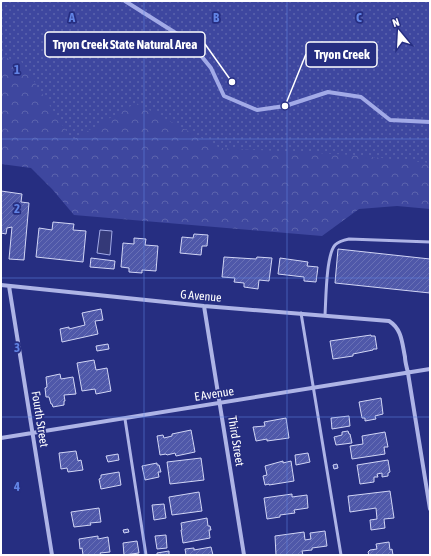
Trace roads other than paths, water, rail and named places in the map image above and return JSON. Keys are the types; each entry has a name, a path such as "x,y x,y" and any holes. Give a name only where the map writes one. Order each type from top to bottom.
{"street":[{"name":"G Avenue","path":"1,285 204,306 386,320 392,322 397,327 401,337 408,373"},
{"name":"Fourth Street","path":"9,286 52,555"},
{"name":"Third Street","path":"204,306 244,555"},
{"name":"E Avenue","path":"1,438 430,369"},
{"path":"408,373 430,509"}],"lane":[{"path":"325,315 328,261 334,245 338,242 349,239 430,242"},
{"path":"301,314 340,555"},
{"path":"125,418 146,555"}],"waterway":[{"path":"125,1 190,42 211,68 224,96 257,110 285,106 328,92 361,97 390,120 430,122"}],"place":[{"name":"Tryon Creek State Natural Area","path":"232,82"},
{"name":"Tryon Creek","path":"285,106"}]}
